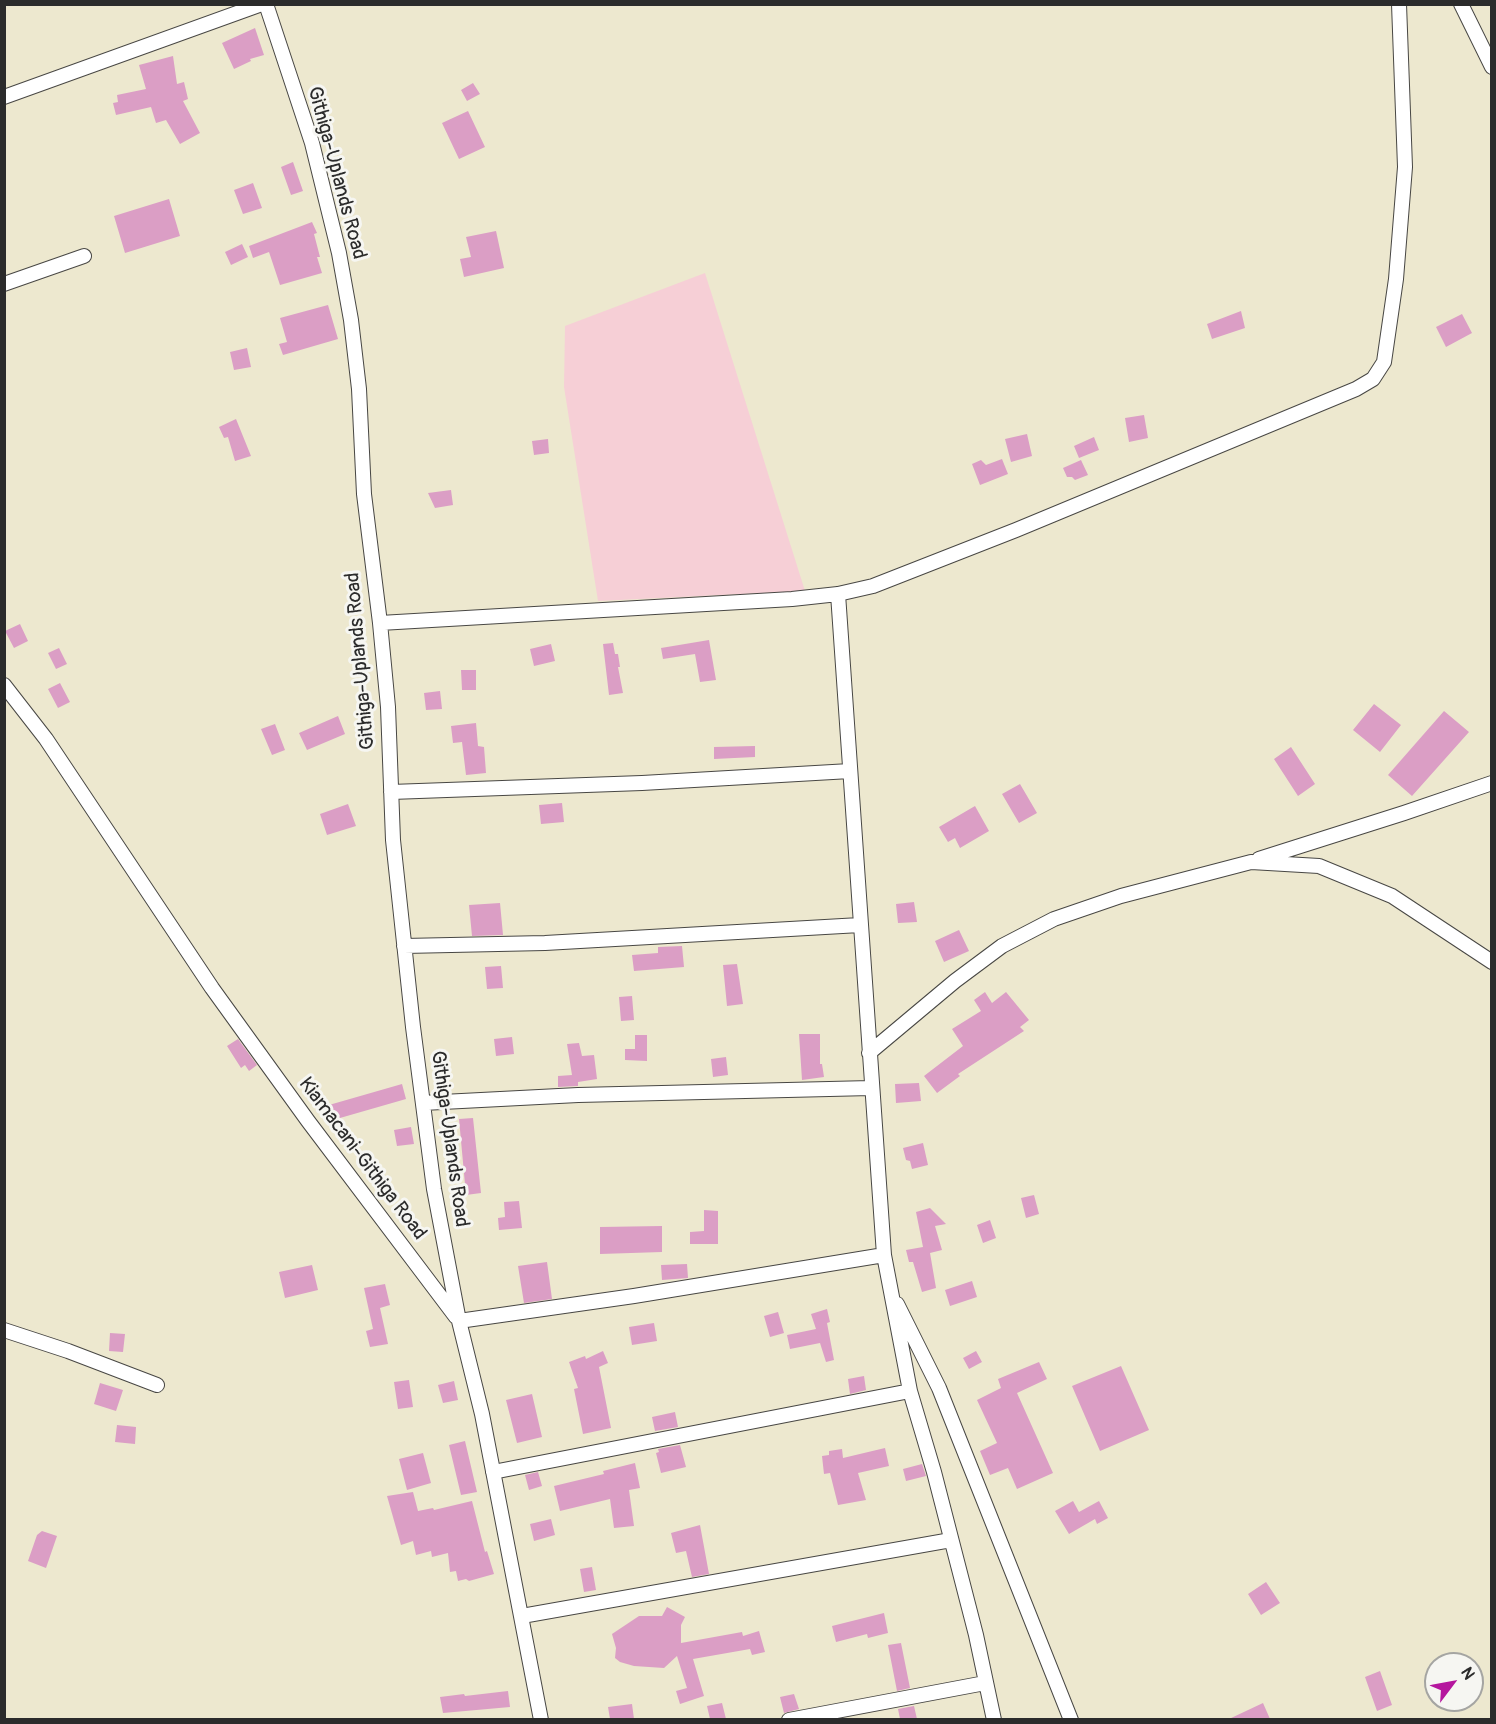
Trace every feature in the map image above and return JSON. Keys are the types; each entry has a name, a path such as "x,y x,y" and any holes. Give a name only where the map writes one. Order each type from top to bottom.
{"street":[{"path":"4,97 262,4"},
{"name":"Githiga-Uplands Road","path":"266,4 312,143 341,264 351,320 359,389 364,494 388,707 393,840 404,946 434,1189 459,1321"},
{"path":"380,623 780,600 838,594 873,586 1308,410 1373,379 1384,362 1396,279 1405,167 1399,4"},
{"path":"1461,4 1491,67"},
{"path":"4,284 84,256"},
{"path":"838,594 884,1255 910,1391 976,1635 994,1719"},
{"name":"Kiamacani-Githiga Road","path":"4,685 46,739 212,988 308,1121 459,1321 482,1414 541,1719"},
{"path":"391,792 642,783 850,771"},
{"path":"869,1053 1002,946 1054,919 1121,896 1251,862 1491,783"},
{"path":"1251,862 1319,866 1392,896 1491,963"},
{"path":"404,946 545,943 860,925"},
{"path":"423,1103 578,1095 872,1088"},
{"path":"459,1321 634,1296 884,1255"},
{"path":"891,1291 939,1388 1071,1719"},
{"path":"4,1330 68,1351 157,1385"},
{"path":"493,1472 910,1391"},
{"path":"522,1616 951,1540"},
{"path":"789,1719 985,1683"}],"shaded area":[{"path":"705,273 805,591 598,601 564,387 565,326"}],"building":[{"path":"255,28 264,55 250,59 251,61 234,69 222,43"},
{"path":"173,56 177,84 184,82 188,99 183,101 200,133 180,144 166,120 156,123 151,107 116,115 113,103 118,102 117,95 146,89 139,65"},
{"path":"473,83 480,94 467,101 461,90"},
{"path":"468,111 485,147 459,159 442,123"},
{"path":"293,162 303,191 291,195 281,167"},
{"path":"253,183 262,208 243,214 234,190"},
{"path":"169,199 180,236 125,253 114,216"},
{"path":"312,222 317,233 314,234 322,273 280,285 269,252 253,258 249,246"},
{"path":"496,231 504,268 464,277 460,259 471,257 466,237"},
{"path":"242,244 248,257 231,265 225,252"},
{"path":"328,305 338,339 283,355 279,344 287,342 280,318"},
{"path":"1241,311 1245,328 1212,339 1207,324"},
{"path":"1462,314 1472,333 1446,347 1436,327"},
{"path":"247,348 251,367 234,370 230,352"},
{"path":"1144,415 1148,438 1129,442 1125,418"},
{"path":"236,419 251,456 235,461 228,437 224,438 219,427"},
{"path":"1027,434 1032,456 1011,462 1005,439"},
{"path":"1094,437 1099,450 1079,458 1074,446"},
{"path":"548,439 549,453 534,455 532,441"},
{"path":"1002,459 1008,474 980,485 972,464 981,460 986,465"},
{"path":"1081,460 1088,475 1075,480 1067,477 1063,468"},
{"path":"451,490 453,505 435,508 428,493"},
{"path":"20,624 28,641 14,648 5,631"},
{"path":"709,640 716,680 700,682 695,654 663,659 661,648"},
{"path":"613,643 615,654 618,654 623,693 609,695 603,644"},
{"path":"551,644 555,661 534,666 530,649"},
{"path":"59,648 67,664 56,669 48,653"},
{"path":"461,670 476,670 476,690 462,690"},
{"path":"60,683 70,702 58,708 48,689"},
{"path":"440,691 442,709 426,710 424,693"},
{"path":"1374,704 1401,725 1380,752 1353,730"},
{"path":"1444,711 1469,732 1412,796 1388,775"},
{"path":"338,716 345,734 307,750 299,733"},
{"path":"476,723 478,746 484,747 486,773 466,775 462,742 453,743 451,726"},
{"path":"275,724 285,750 272,755 261,729"},
{"path":"755,746 755,757 714,759 714,747"},
{"path":"1291,747 1315,784 1298,796 1274,759"},
{"path":"1020,784 1037,813 1019,823 1002,794"},
{"path":"562,803 564,822 541,824 539,805"},
{"path":"348,804 356,826 327,835 320,814"},
{"path":"975,806 989,831 960,848 955,838 948,842 939,827"},
{"path":"914,902 917,922 898,923 896,904"},
{"path":"500,903 503,935 472,936 469,905"},
{"path":"959,930 969,951 944,962 935,941"},
{"path":"682,946 684,967 634,971 632,955 658,953 658,947"},
{"path":"737,964 743,1004 727,1006 723,965"},
{"path":"501,966 503,988 487,989 485,967"},
{"path":"985,992 992,1003 1006,992 1029,1020 1020,1027 1024,1031 958,1074 960,1076 937,1093 924,1076 963,1046 952,1029 981,1011 974,1000"},
{"path":"632,996 634,1020 621,1021 619,997"},
{"path":"799,1034 820,1034 820,1064 822,1064 824,1077 802,1080"},
{"path":"635,1035 647,1035 647,1061 625,1060 625,1049 635,1049"},
{"path":"512,1037 514,1054 496,1056 494,1039"},
{"path":"238,1039 257,1065 249,1071 245,1065 241,1068 227,1046"},
{"path":"579,1043 582,1056 594,1055 597,1079 578,1082 578,1086 558,1087 558,1076 572,1075 567,1044"},
{"path":"726,1057 728,1075 713,1077 711,1059"},
{"path":"919,1083 921,1101 896,1103 895,1084"},
{"path":"402,1084 406,1099 333,1120 329,1105"},
{"path":"473,1118 481,1193 466,1195 459,1119"},
{"path":"411,1127 414,1144 397,1146 394,1130"},
{"path":"923,1143 928,1165 912,1169 910,1161 906,1160 903,1148"},
{"path":"1034,1195 1039,1214 1026,1218 1021,1198"},
{"path":"519,1201 522,1228 499,1230 498,1218 505,1217 504,1202"},
{"path":"930,1208 946,1224 935,1226 942,1250 930,1253 936,1288 922,1292 913,1262 909,1262 906,1250 923,1247 916,1212"},
{"path":"704,1210 718,1211 718,1244 690,1244 690,1232 704,1231"},
{"path":"990,1220 996,1238 983,1243 977,1225"},
{"path":"662,1226 662,1252 600,1254 600,1227"},
{"path":"547,1262 552,1299 524,1303 518,1266"},
{"path":"687,1264 688,1278 662,1280 661,1265"},
{"path":"312,1265 318,1290 285,1298 279,1272"},
{"path":"972,1281 977,1297 950,1306 945,1290"},
{"path":"385,1284 390,1305 380,1308 388,1344 370,1347 366,1331 373,1329 364,1288"},
{"path":"827,1309 830,1322 827,1323 834,1360 826,1362 820,1343 790,1349 787,1335 816,1329 811,1314"},
{"path":"778,1312 784,1333 770,1337 764,1316"},
{"path":"654,1323 657,1341 632,1345 629,1327"},
{"path":"110,1333 125,1334 123,1352 109,1351"},
{"path":"603,1351 608,1363 599,1367 611,1428 583,1434 574,1389 578,1388 569,1362 585,1356 586,1359"},
{"path":"976,1351 982,1362 969,1369 963,1358"},
{"path":"1039,1362 1047,1379 1017,1393 1053,1473 1017,1489 1008,1468 990,1475 980,1451 997,1443 977,1400 1001,1388 998,1379"},
{"path":"1121,1366 1149,1430 1100,1451 1072,1386"},
{"path":"864,1376 866,1390 850,1394 848,1379"},
{"path":"409,1380 413,1407 398,1409 394,1382"},
{"path":"454,1381 458,1400 443,1403 438,1385"},
{"path":"100,1383 123,1390 116,1411 94,1404"},
{"path":"532,1394 542,1437 517,1443 506,1400"},
{"path":"675,1412 678,1427 655,1431 652,1417"},
{"path":"117,1425 136,1427 135,1444 115,1442"},
{"path":"465,1441 477,1492 461,1495 449,1445"},
{"path":"680,1445 686,1467 661,1473 656,1453 659,1452 658,1449"},
{"path":"885,1448 889,1466 858,1473 866,1500 838,1505 830,1473 824,1474 822,1456 829,1455 829,1451 842,1449 843,1458"},
{"path":"423,1453 431,1483 407,1490 399,1459"},
{"path":"635,1463 640,1488 629,1490 634,1526 614,1528 610,1499 560,1511 554,1486 604,1474 603,1471"},
{"path":"922,1464 926,1476 906,1481 903,1469"},
{"path":"538,1472 542,1486 529,1490 525,1475"},
{"path":"413,1492 418,1511 433,1508 434,1510 472,1501 485,1552 487,1551 494,1574 469,1581 466,1579 458,1581 456,1571 450,1572 448,1553 432,1557 431,1551 416,1555 413,1541 401,1545 387,1496"},
{"path":"1073,1501 1079,1512 1099,1501 1108,1518 1097,1524 1095,1519 1069,1534 1055,1511"},
{"path":"551,1519 555,1535 534,1541 530,1524"},
{"path":"700,1525 709,1574 692,1577 686,1551 676,1553 671,1533"},
{"path":"42,1531 57,1536 46,1568 28,1561 37,1535"},
{"path":"592,1567 596,1590 584,1592 580,1569"},
{"path":"1266,1582 1280,1603 1261,1615 1248,1594"},
{"path":"667,1607 685,1617 681,1625 681,1643 742,1632 743,1636 759,1631 765,1652 752,1655 750,1649 693,1659 704,1696 680,1704 676,1691 687,1688 677,1656 664,1668 634,1666 615,1658 616,1648 612,1634 639,1616 662,1616"},
{"path":"884,1613 888,1633 868,1638 867,1634 836,1642 832,1626"},
{"path":"901,1643 910,1688 897,1691 888,1645"},
{"path":"1380,1671 1392,1705 1377,1711 1365,1677"},
{"path":"508,1691 510,1707 443,1713 440,1697"},
{"path":"794,1694 799,1709 784,1713 780,1697"},
{"path":"722,1703 726,1719 710,1719 707,1706"},
{"path":"1263,1703 1270,1719 1229,1719"},
{"path":"632,1704 634,1719 610,1719 608,1707"},
{"path":"914,1706 917,1719 900,1719 898,1709"}]}
